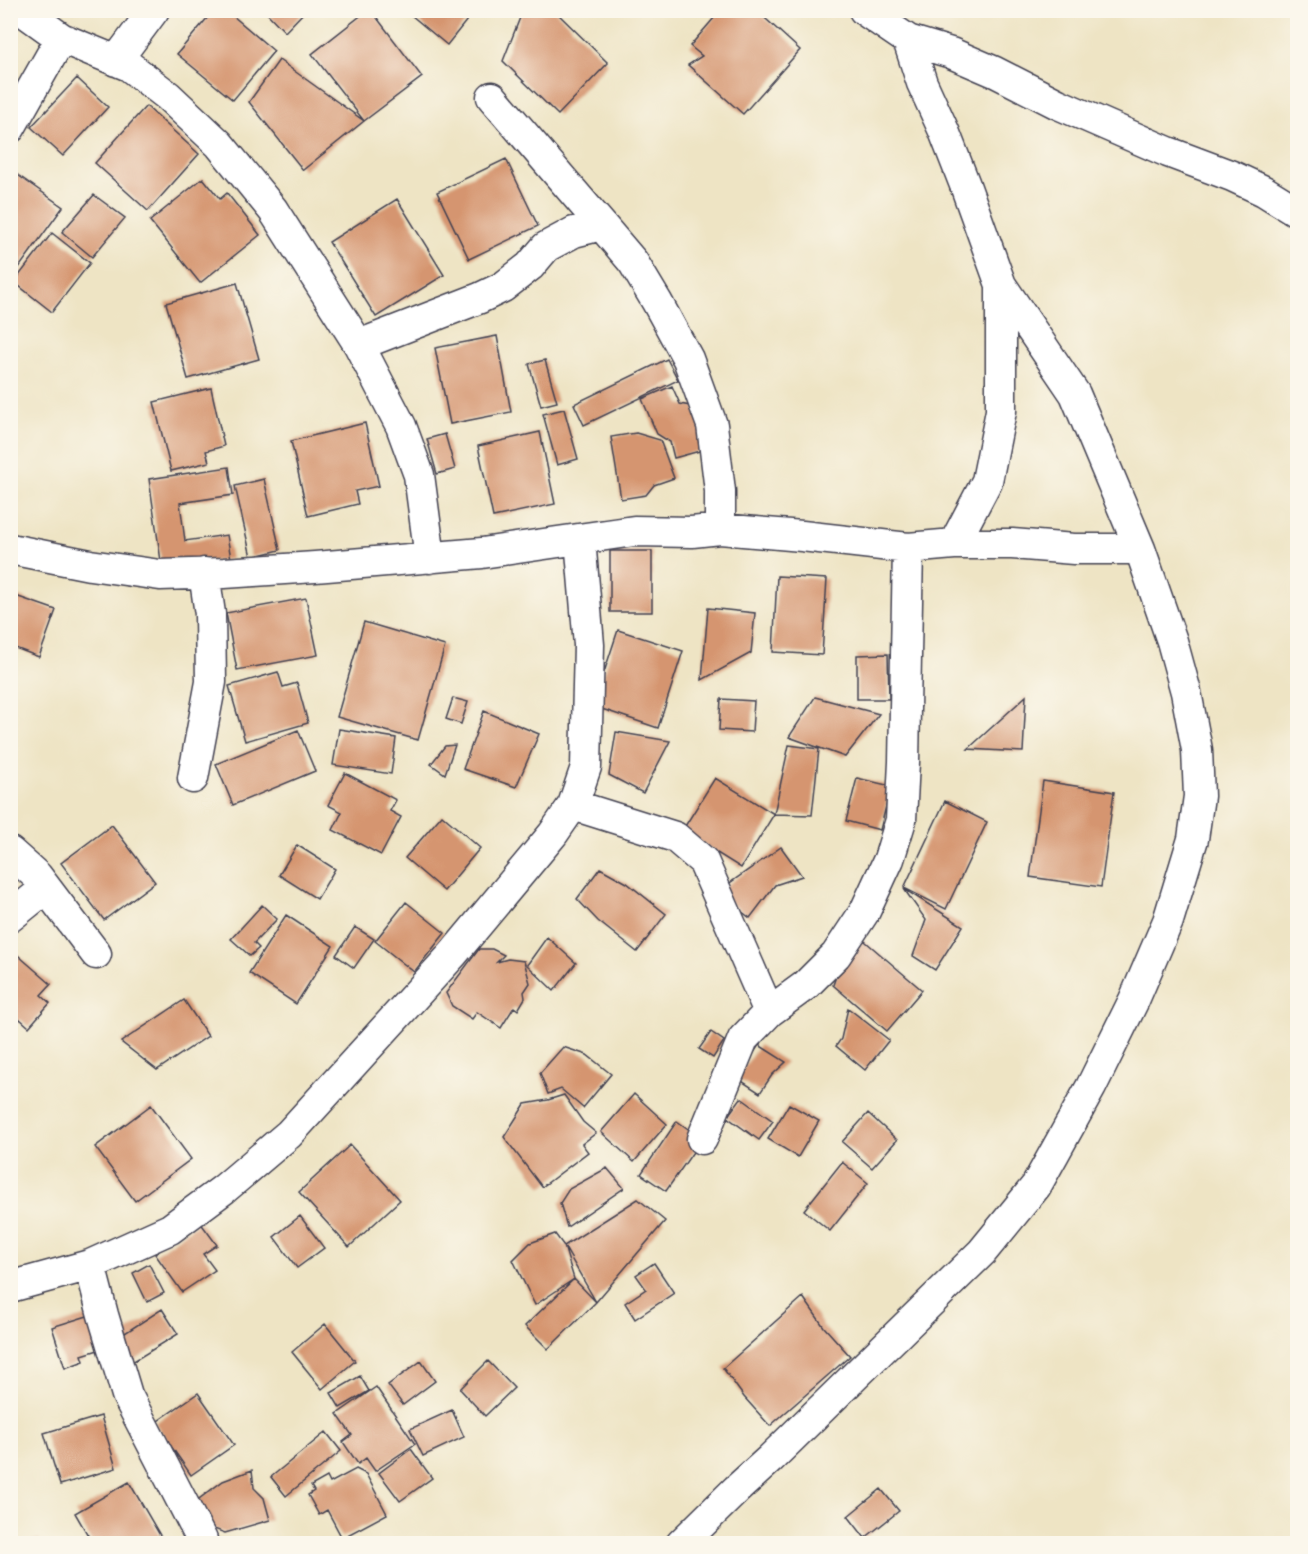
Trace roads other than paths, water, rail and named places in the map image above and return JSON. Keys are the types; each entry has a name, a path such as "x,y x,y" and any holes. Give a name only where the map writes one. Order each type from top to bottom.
{"street":[{"path":"22,10 61,39 129,66 168,96 219,144 273,210 359,345 401,426 419,475 430,558"},
{"path":"116,62 154,10"},
{"path":"864,10 908,40 951,53 1058,104 1168,152 1233,176 1264,191 1298,212"},
{"path":"10,128 61,39"},
{"path":"681,1544 982,1252 1036,1186 1091,1087 1134,1000 1168,921 1193,839 1199,796 1197,750 1186,692 1172,641 1140,549 1075,394 1001,285 944,131 922,83 908,40"},
{"path":"492,96 633,262 688,359 712,425 720,491 720,529"},
{"path":"359,345 503,287 530,266 546,247 599,222"},
{"path":"954,544 987,481 1001,411 1001,285"},
{"path":"10,549 90,565 159,575 430,558 482,553 634,531 692,532 720,529 908,548 954,544 1012,544 1074,549 1140,549"},
{"path":"10,1287 90,1265 170,1229 224,1190 289,1134 453,954 553,834 573,805 586,767 589,645 580,539"},
{"path":"702,1139 743,1039 769,1012 806,985 836,955 865,911 889,859 901,820 908,548"},
{"path":"193,778 211,682 210,614 204,573"},
{"path":"573,805 675,837 703,861 769,1012"},
{"path":"10,852 37,876 96,954"},
{"path":"10,917 46,888"},
{"path":"90,1265 127,1395 202,1540"}]}
